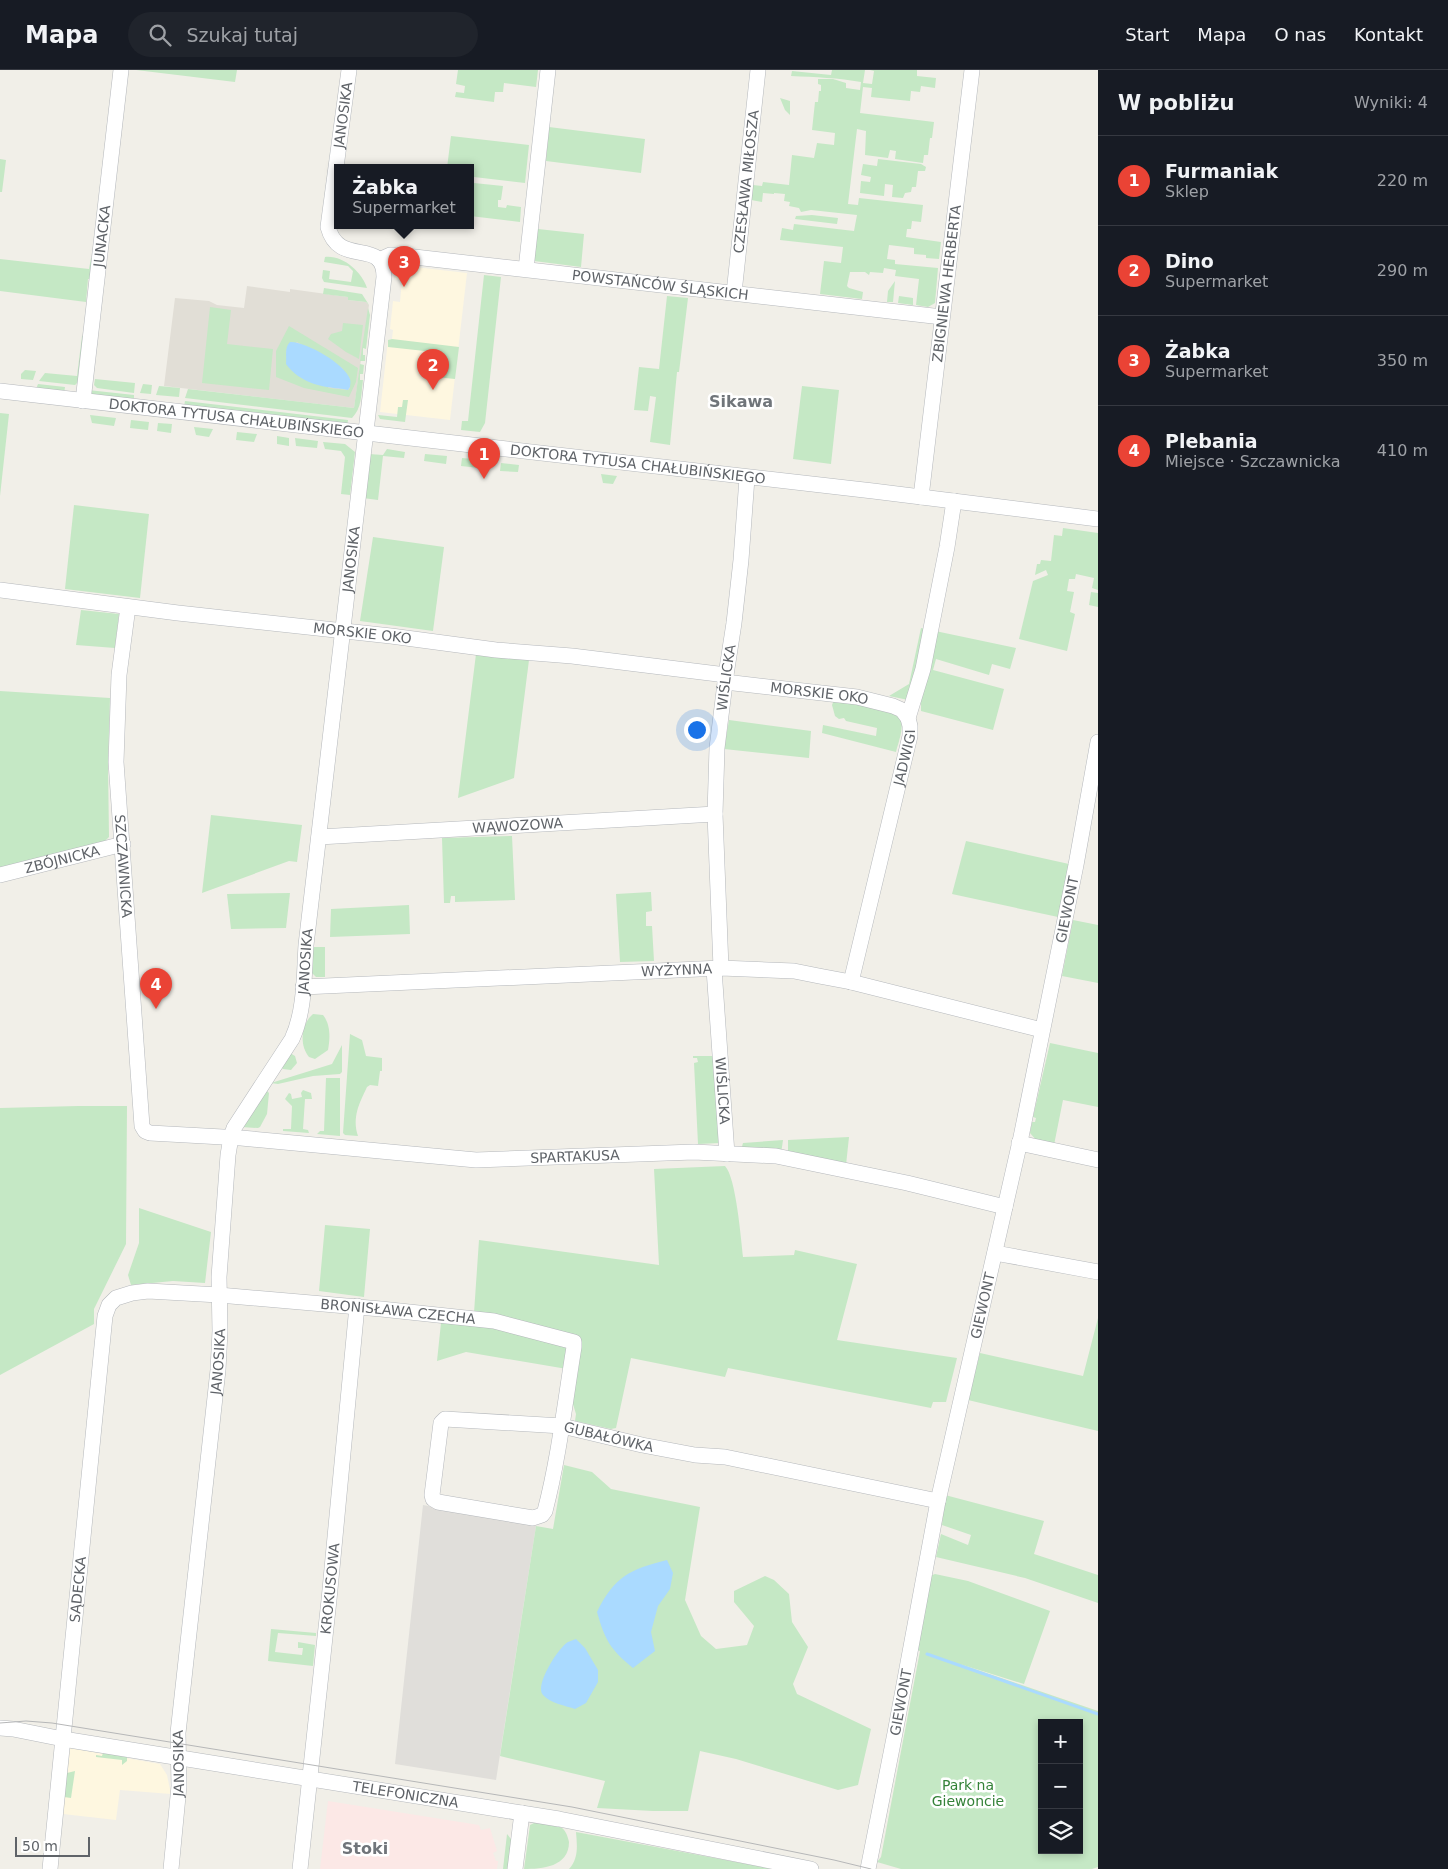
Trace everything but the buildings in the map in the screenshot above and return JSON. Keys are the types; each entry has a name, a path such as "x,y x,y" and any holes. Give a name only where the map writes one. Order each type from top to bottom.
{"street":[{"name":"JUNACKA","path":"83,401 121,70"},
{"name":"JANOSIKA","path":"336,164 349,70"},
{"path":"526,270 548,70"},
{"name":"CZESŁAWA MIŁOSZA","path":"734,293 758,70"},
{"name":"ZBIGNIEWA HERBERTA","path":"921,497 972,70"},
{"name":"JANOSIKA","path":"171,1869 178,1802 178,1733 218,1370 221,1247 231,1137 234,1128 296,1030 300,1014 384,277 383,266 379,260 366,253 341,248 334,240 328,227 334,182"},
{"name":"POWSTAŃCÓW ŚLĄSKICH","path":"379,260 390,255 397,255 942,317"},
{"name":"DOKTORA TYTUSA CHAŁUBIŃSKIEGO","path":"0,391 1098,519"},
{"name":"WIŚLICKA","path":"728,1154 717,968 715,814 717,748 740,569 747,478"},
{"name":"JADWIGI","path":"852,982 910,736 908,718 923,669 950,533 954,501"},
{"name":"MORSKIE OKO","path":"0,590 128,607 496,650 572,656 856,697 893,706 902,710 908,718"},
{"name":"SZCZAWNICKA","path":"128,607 120,675 117,733 118,792 142,1126"},
{"name":"GIEWONT","path":"868,1869 938,1501 956,1414 995,1253 1019,1143 1076,865 1098,742"},
{"name":"WĄWOZOWA","path":"319,837 715,814"},
{"name":"ZBÓJNICKA","path":"0,874 123,844"},
{"name":"WYŻYNNA","path":"303,987 717,968 794,971 852,982 1042,1030"},
{"name":"SPARTAKUSA","path":"142,1126 145,1131 150,1133 231,1137 476,1160 694,1152 776,1156 907,1183 1005,1207"},
{"path":"1019,1143 1098,1160"},
{"path":"995,1253 1098,1272"},
{"name":"BRONISŁAWA CZECHA","path":"106,1310 116,1298 132,1293 148,1292 219,1295 357,1306 494,1321 574,1342 562,1426"},
{"name":"KROKUSOWA","path":"300,1869 330,1590 357,1306"},
{"name":"SĄDECKA","path":"50,1869 106,1310"},
{"name":"GUBAŁÓWKA","path":"562,1426 556,1471 545,1511 542,1515 533,1518 438,1502 433,1498 442,1420 445,1419 562,1426 651,1447 695,1455 725,1457 938,1501"},
{"name":"TELEFONICZNA","path":"0,1728 587,1824 811,1869"},
{"path":"515,1869 522,1813"}],"shaded area":[{"path":"397,265 467,273 450,420 380,412 388,340 392,339 393,330 390,329 393,301 400,302 402,280 395,279"},
{"path":"247,286 290,292 290,289 348,297 348,300 366,302 369,305 354,408 164,386 175,298 209,301 217,305 244,308"},
{"path":"423,1505 536,1526 496,1780 395,1764"},
{"path":"70,1748 160,1764 167,1775 171,1794 120,1790 116,1820 63,1814"},
{"path":"328,1801 479,1825 481,1830 490,1828 497,1851 493,1853 496,1861 498,1861 497,1869 320,1869"}],"green space":[{"path":"136,70 237,70 235,82"},
{"path":"458,70 538,70 536,87 504,83 503,92 495,92 494,102 455,97 456,92 464,93 465,86 456,84"},
{"path":"832,70 865,70 863,83 872,84 874,71 870,70 917,70 917,76 936,78 935,88 921,86 920,92 911,91 910,101 871,97 872,88 863,87 860,113 934,122 932,138 930,138 928,155 924,155 923,163 895,159 896,151 890,150 888,158 865,155 866,131 857,129 848,204 858,205 859,198 923,205 921,222 912,221 911,229 907,229 906,237 941,242 939,259 926,258 926,255 914,254 914,248 889,245 887,259 895,260 895,264 938,268 935,303 928,307 916,305 919,279 895,276 896,270 884,268 883,273 870,272 869,275 865,272 850,272 847,286 863,292 862,299 820,294 824,261 841,263 843,247 780,240 782,228 793,230 794,224 854,231 857,215 811,210 801,212 799,208 789,206 790,202 784,201 785,194 763,193 762,202 751,200 753,185 762,186 763,182 789,185 792,155 814,158 817,143 834,145 835,133 812,130 815,102 818,102 819,91 821,91 818,79 833,79 846,83 846,88 860,90 861,82 836,79 791,76 792,71 831,75"},
{"path":"780,98 790,101 790,115 785,110"},
{"path":"549,127 645,139 641,173 546,161"},
{"path":"451,136 529,145 525,183 474,177 474,164 448,164"},
{"path":"0,159 6,160 2,192 0,192"},
{"path":"878,159 921,164 926,167 925,171 918,171 916,187 912,187 911,192 905,193 903,198 892,197 893,185 885,184 884,196 860,193 861,181 870,182 871,177 861,175 863,164 877,166"},
{"path":"474,183 503,186 501,200 498,200 498,207 506,208 507,205 521,207 520,222 474,216"},
{"path":"812,215 838,218 837,224 795,219 796,216"},
{"path":"538,229 584,234 581,267 534,261"},
{"path":"325,257 338,259 351,266 361,276 367,288 324,282 322,278 323,270 330,271 329,279 351,282 353,271 348,266 324,262"},
{"path":"91,258 94,258 93,279 88,279 86,302 0,291 0,259 89,269"},
{"path":"484,275 501,277 485,423 480,432 461,430 462,421 468,421"},
{"path":"895,281 893,302 887,302 888,291"},
{"path":"324,288 362,294 369,305 366,302 348,300 348,297 323,294"},
{"path":"667,296 688,298 679,372 677,372 670,445 650,442 656,397 650,396 648,411 634,410 639,367 659,369"},
{"path":"899,296 913,298 913,305 898,303"},
{"path":"210,307 231,310 227,344 273,349 269,390 202,383"},
{"path":"368,308 370,315 366,349 363,348 365,361 360,361"},
{"path":"343,323 363,325 359,359 328,339 331,334 342,331"},
{"path":"289,326 358,368 356,382 349,397 304,388 276,377 276,351","holes":["297,342 342,368 350,379 350,388 348,390 329,388 287,356 286,351"]},
{"path":"82,336 84,336 78,382 75,385 39,381 45,373 77,376"},
{"path":"388,340 459,347 455,379 426,376 426,373 434,374 434,352 388,347"},
{"path":"360,364 364,365 363,374 360,374 360,380 363,380 361,396 358,410 352,418 185,398 188,389 354,408"},
{"path":"25,370 36,371 33,380 21,379 21,374"},
{"path":"95,379 135,383 134,393 97,388 94,385"},
{"path":"38,384 65,387 64,394 36,389"},
{"path":"143,384 152,385 151,394 140,393"},
{"path":"159,386 180,388 179,397 156,395"},
{"path":"802,386 839,390 831,464 793,459"},
{"path":"88,390 134,395 134,400 94,397"},
{"path":"403,400 408,400 405,422 380,419 378,415 397,417 398,407 402,407"},
{"path":"185,401 348,420 347,427 184,406"},
{"path":"0,413 9,414 0,496"},
{"path":"90,415 116,418 114,426 92,423"},
{"path":"131,420 149,422 148,430 130,428"},
{"path":"158,423 172,424 171,433 157,431"},
{"path":"194,427 213,429 209,437 196,435"},
{"path":"237,432 257,434 254,442 236,440"},
{"path":"277,436 289,438 289,446 277,444"},
{"path":"295,438 318,441 317,448 296,446"},
{"path":"323,442 345,444 355,452 350,495 341,494 345,457 341,451 325,449"},
{"path":"387,449 405,452 404,458 383,456 378,500 363,498 369,454 383,455"},
{"path":"425,454 447,456 446,464 424,461"},
{"path":"462,458 484,460 484,464 480,464 479,468 461,466"},
{"path":"501,463 519,465 518,472 500,471"},
{"path":"601,474 617,476 613,484 603,483"},
{"path":"74,505 149,514 140,598 65,589"},
{"path":"1063,528 1098,533 1098,590 1092,588 1094,578 1076,574 1075,579 1069,579 1067,591 1074,592 1070,612 1075,614 1067,651 1019,639 1033,581 1048,575 1046,570 1035,575 1037,564 1040,564 1041,560 1051,561 1054,535 1062,536"},
{"path":"373,537 444,547 433,631 360,621"},
{"path":"1091,592 1098,593 1098,607 1089,605"},
{"path":"81,610 119,614 115,648 76,645"},
{"path":"921,628 1016,648 1010,669 992,664 989,675 936,659 933,670 1004,689 993,730 921,711 921,704 918,702 889,696 909,684"},
{"path":"476,654 529,660 514,778 458,798"},
{"path":"0,691 110,698 108,765 109,837 105,841 0,868"},
{"path":"834,700 898,713 902,727 896,752 822,733 823,725 876,736 877,728 846,721 844,718 839,719 835,716 832,705"},
{"path":"729,720 811,731 809,758 724,749"},
{"path":"211,815 302,825 297,862 289,861 202,893"},
{"path":"512,836 515,900 455,902 455,896 451,896 450,903 444,903 442,838"},
{"path":"966,841 1069,864 1058,917 952,894"},
{"path":"651,892 652,911 646,912 646,926 652,926 654,961 620,962 616,894"},
{"path":"290,893 286,928 231,929 227,894"},
{"path":"409,905 410,934 330,937 331,909"},
{"path":"1073,920 1098,925 1098,983 1062,976"},
{"path":"311,947 325,947 325,977 316,977 311,972"},
{"path":"313,1014 323,1015 329,1032 328,1050 315,1059 309,1057 303,1041 306,1023"},
{"path":"350,1034 362,1040 366,1056 382,1058 382,1071 380,1071 378,1086 370,1085 367,1087 357,1111 356,1129 358,1136 345,1135 343,1133"},
{"path":"1050,1043 1098,1053 1098,1107 1063,1100 1054,1145 1037,1141 1030,1133 1032,1122 1035,1122 1036,1118 1033,1117"},
{"path":"342,1045 342,1072 340,1074 313,1076 278,1084 271,1083 332,1064"},
{"path":"290,1053 295,1056 297,1063 291,1070 283,1069 281,1067"},
{"path":"693,1056 715,1056 721,1143 698,1144 694,1063 698,1062 697,1058 693,1058"},
{"path":"326,1078 340,1078 340,1136 317,1134 320,1131 324,1131"},
{"path":"266,1090 269,1093 267,1114 260,1127 241,1127"},
{"path":"303,1090 311,1093 312,1099 305,1099 303,1129 308,1130 309,1133 283,1131 283,1129 291,1129 292,1106 285,1099 289,1093 292,1099 302,1097 301,1093"},
{"path":"127,1106 126,1244 94,1309 94,1324 0,1375 0,1108"},
{"path":"849,1137 846,1165 788,1154 788,1140"},
{"path":"783,1140 781,1154 741,1150 743,1143"},
{"path":"725,1166 729,1172 735,1195 743,1257 794,1255 795,1250 857,1264 837,1340 957,1358 946,1402 933,1402 931,1408 728,1368 725,1377 631,1358 616,1428 611,1429 575,1421 576,1414 572,1401 581,1340 474,1313 479,1240 659,1265 654,1169"},
{"path":"139,1208 211,1232 205,1283 173,1281 131,1285 128,1275 139,1243"},
{"path":"325,1225 370,1229 364,1297 319,1291"},
{"path":"1098,1318 1098,1431 968,1400 980,1353 1083,1376"},
{"path":"441,1323 483,1324 567,1347 567,1369 466,1352 437,1361"},
{"path":"564,1465 592,1472 611,1489 700,1507 685,1600 701,1636 716,1649 747,1645 754,1626 734,1602 734,1591 765,1576 774,1580 789,1594 792,1622 808,1647 793,1684 797,1694 871,1729 858,1785 838,1790 736,1759 700,1751 688,1811 597,1808 605,1781 500,1756 536,1526 553,1529"},
{"path":"945,1495 1044,1521 1034,1554 1098,1575 1098,1603 1025,1578 936,1557 941,1534 968,1545 971,1535 942,1525"},
{"name":"Park na Giewoncie","path":"935,1574 968,1581 1050,1611 1024,1684 960,1664 1098,1711 1098,1867 1092,1869 901,1869 877,1862 881,1857 920,1651 915,1649 930,1576"},
{"path":"271,1629 316,1633 316,1636 278,1633 275,1652 302,1655 303,1648 298,1648 298,1642 315,1645 313,1666 268,1661"},
{"path":"103,1753 127,1757 127,1761 122,1765 122,1760 96,1757 96,1755 102,1756"},
{"path":"75,1771 71,1798 64,1797 67,1773"},
{"path":"534,1823 562,1828 569,1840 568,1850 560,1862 546,1867 524,1869 530,1825"},
{"path":"576,1832 774,1869 569,1869 576,1856"},
{"path":"507,1834 514,1843 510,1869 503,1869"}],"water":[{"path":"290,342 305,345 333,360 347,373 350,379 348,390 319,385 298,376 286,364 286,349"},
{"path":"667,1560 673,1573 670,1589 658,1606 651,1632 655,1651 633,1668 609,1643 597,1612 610,1590 624,1576 643,1567"},
{"path":"576,1639 585,1648 598,1670 598,1682 586,1703 575,1709 550,1700 543,1695 541,1690 545,1675 554,1658 564,1645"}],"waterway":[{"path":"927,1654 1098,1714"}],"tram line":[{"path":"0,1723 26,1721 52,1723 572,1807 871,1869"}],"place":[{"name":"Żabka","path":"404,287"},
{"name":"Dino","path":"433,390"},
{"name":"Furmaniak","path":"484,479"},
{"name":"Plebania","path":"156,1009"}],"district":[{"name":"Sikawa","path":"741,401"},
{"name":"Stoki","path":"365,1848"}]}
